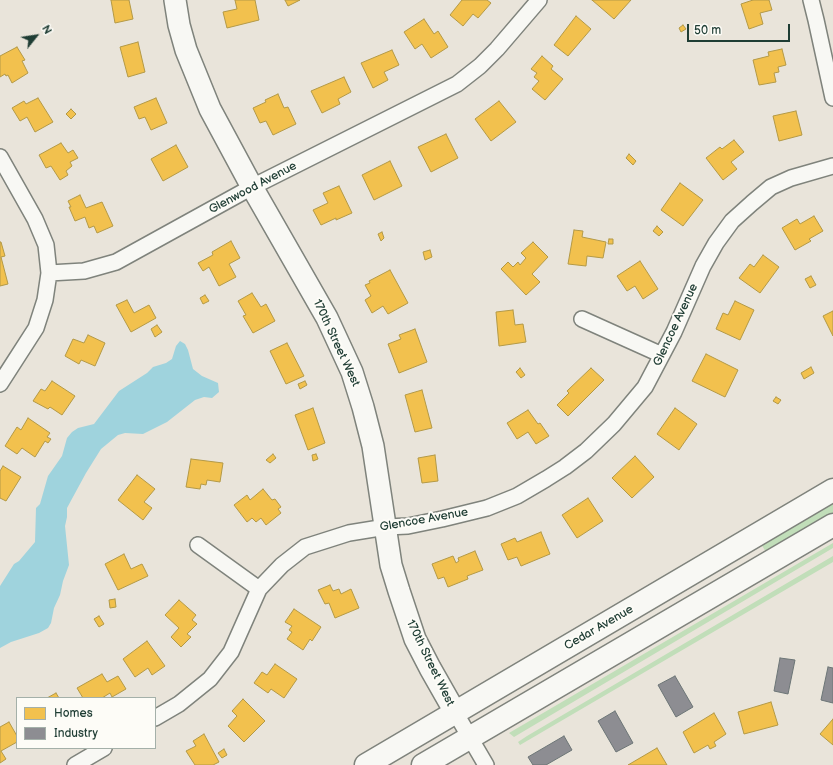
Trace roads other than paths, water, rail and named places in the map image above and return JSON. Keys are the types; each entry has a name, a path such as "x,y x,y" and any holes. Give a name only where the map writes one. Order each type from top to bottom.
{"main road":[{"name":"Cedar Avenue","path":"366,765 833,490"},
{"path":"424,765 833,525"}],"street":[{"name":"170th Street West","path":"175,0 179,25 186,50 197,79 221,131 327,318 352,372 373,446 391,565 406,615 415,639 430,668 486,765"},
{"name":"Glenwood Avenue","path":"49,273 84,271 116,262 252,187 457,84 480,66 497,49 539,0"},
{"path":"811,0 833,98"},
{"path":"0,157 35,219 46,246 49,273 45,300 36,328 0,384"},
{"name":"Glencoe Avenue","path":"156,717 179,704 210,679 231,652 259,589 282,565 305,547 349,533 386,527 408,526 487,508 517,496 565,467 586,451 614,424 645,387 662,355 703,266 716,243 732,221 771,187 791,178 833,166"},
{"path":"582,319 662,355"},
{"path":"198,545 259,589"},
{"path":"75,765 102,749"}],"water":[{"path":"180,341 185,344 188,350 193,369 202,376 218,383 219,392 212,398 204,397 195,400 167,422 143,434 125,433 118,435 101,449 67,508 65,526 69,565 60,595 54,608 51,623 48,628 39,633 11,642 0,648 0,586 14,564 19,561 35,542 36,508 40,504 48,476 62,456 67,438 78,428 94,424 119,391 147,373 153,367 166,363 172,359 176,346"}]}
